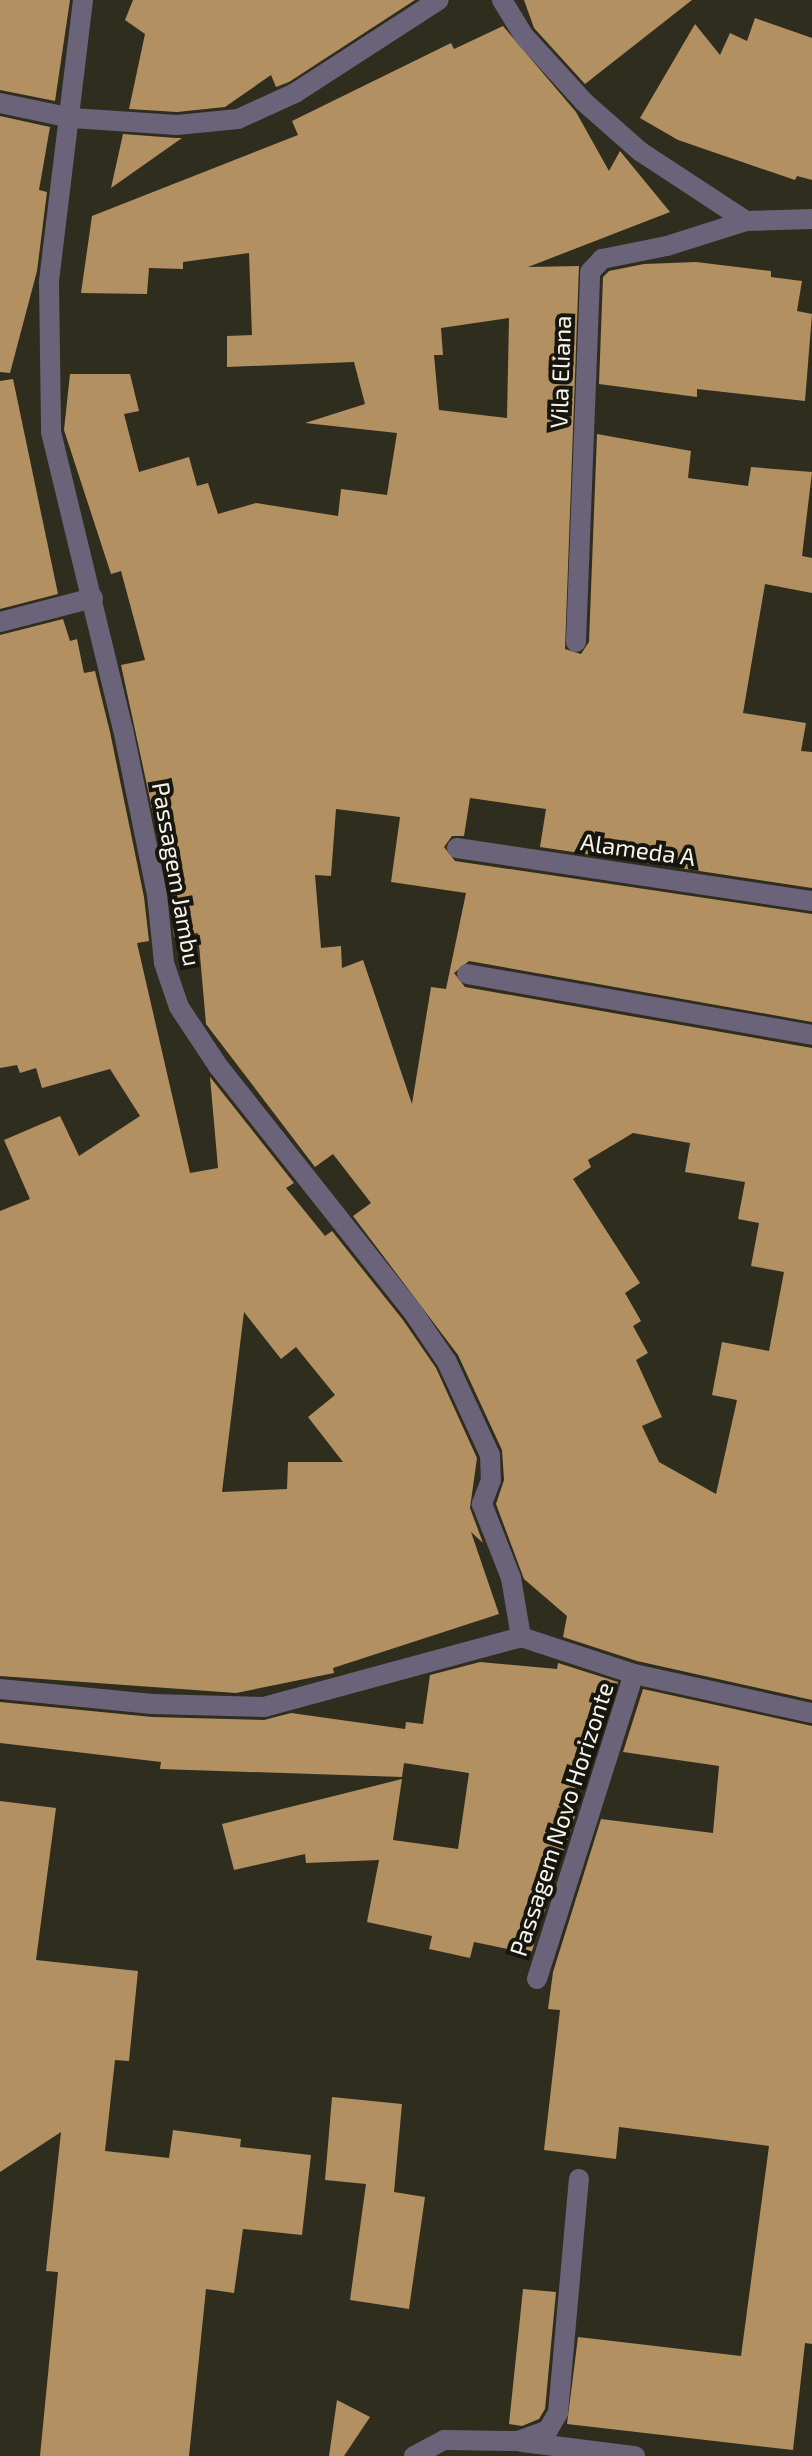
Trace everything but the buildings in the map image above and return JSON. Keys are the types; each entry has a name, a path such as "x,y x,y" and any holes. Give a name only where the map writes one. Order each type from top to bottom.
{"street":[{"name":"Passagem Jambu","path":"83,0 72,118 49,282 46,354 51,432 63,497 93,598 157,895 164,963 179,1007 271,1137 413,1312 447,1362 490,1455 491,1480 482,1504 511,1578 521,1637"},
{"path":"0,103 72,118 205,124 268,109 439,0"},
{"path":"502,0 524,36 584,102 641,152 746,221"},
{"name":"Vila Eliana","path":"576,642 590,272 602,259 667,246 746,221 812,219"},
{"path":"0,622 93,598"},
{"name":"Alameda A","path":"457,848 812,901"},
{"path":"467,974 812,1035"},
{"path":"0,1689 152,1704 264,1707 521,1637 634,1674 812,1713"},
{"name":"Passagem Novo Horizonte","path":"537,1979 634,1674"},
{"path":"518,2441 548,2430 558,2413 579,2179"},
{"path":"414,2456 433,2449 518,2441 635,2456"}]}
